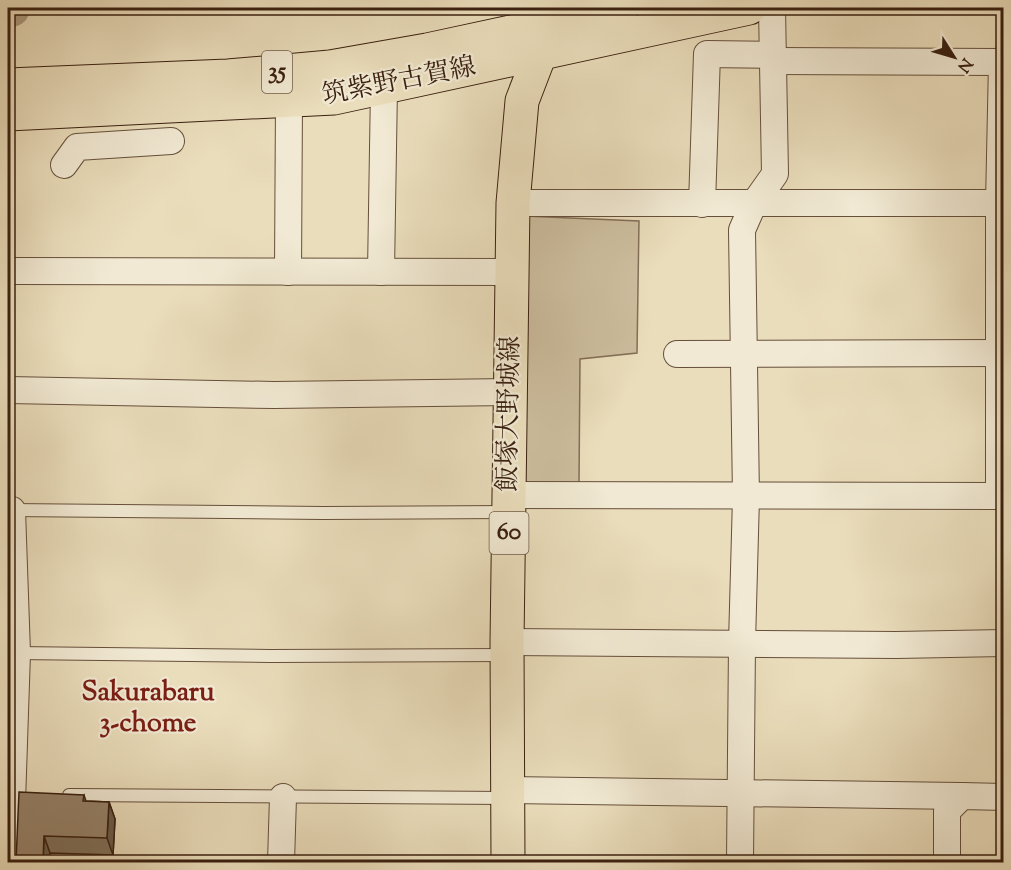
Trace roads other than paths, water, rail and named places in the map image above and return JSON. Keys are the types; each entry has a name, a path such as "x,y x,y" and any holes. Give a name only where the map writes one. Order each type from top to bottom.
{"main road":[{"name":"筑紫野古賀線","path":"8,86 228,76 330,68 540,29 622,8"},
{"name":"筑紫野古賀線","path":"8,114 334,98 384,87 540,29 750,8"},
{"name":"飯塚大野城線","path":"508,862 507,649 513,203 522,101 540,29"}],"street":[{"path":"740,862 746,497 742,230 753,205 775,174 772,8"},
{"path":"509,503 746,497 999,496 999,204 1002,62 773,58 707,54 702,204"},
{"path":"381,272 384,87"},
{"path":"288,272 289,100"},
{"path":"64,165 77,147 165,141 157,106"},
{"path":"513,203 999,204"},
{"path":"15,271 512,272"},
{"path":"677,354 999,353"},
{"path":"8,390 274,395 510,392"},
{"path":"10,522 14,794 10,862"},
{"path":"507,649 742,651 1004,643"},
{"path":"683,660 742,651"},
{"path":"507,794 741,792 1004,797"},
{"path":"281,862 283,796"},
{"path":"947,862 946,811 962,796"}],"lane":[{"path":"1002,62 1004,18"},
{"path":"10,522 312,513 509,503"},
{"path":"12,653 270,656 507,649"},
{"path":"58,795 507,794"}],"district":[{"name":"Sakurabaru 3-chome","path":"148,708"}]}
